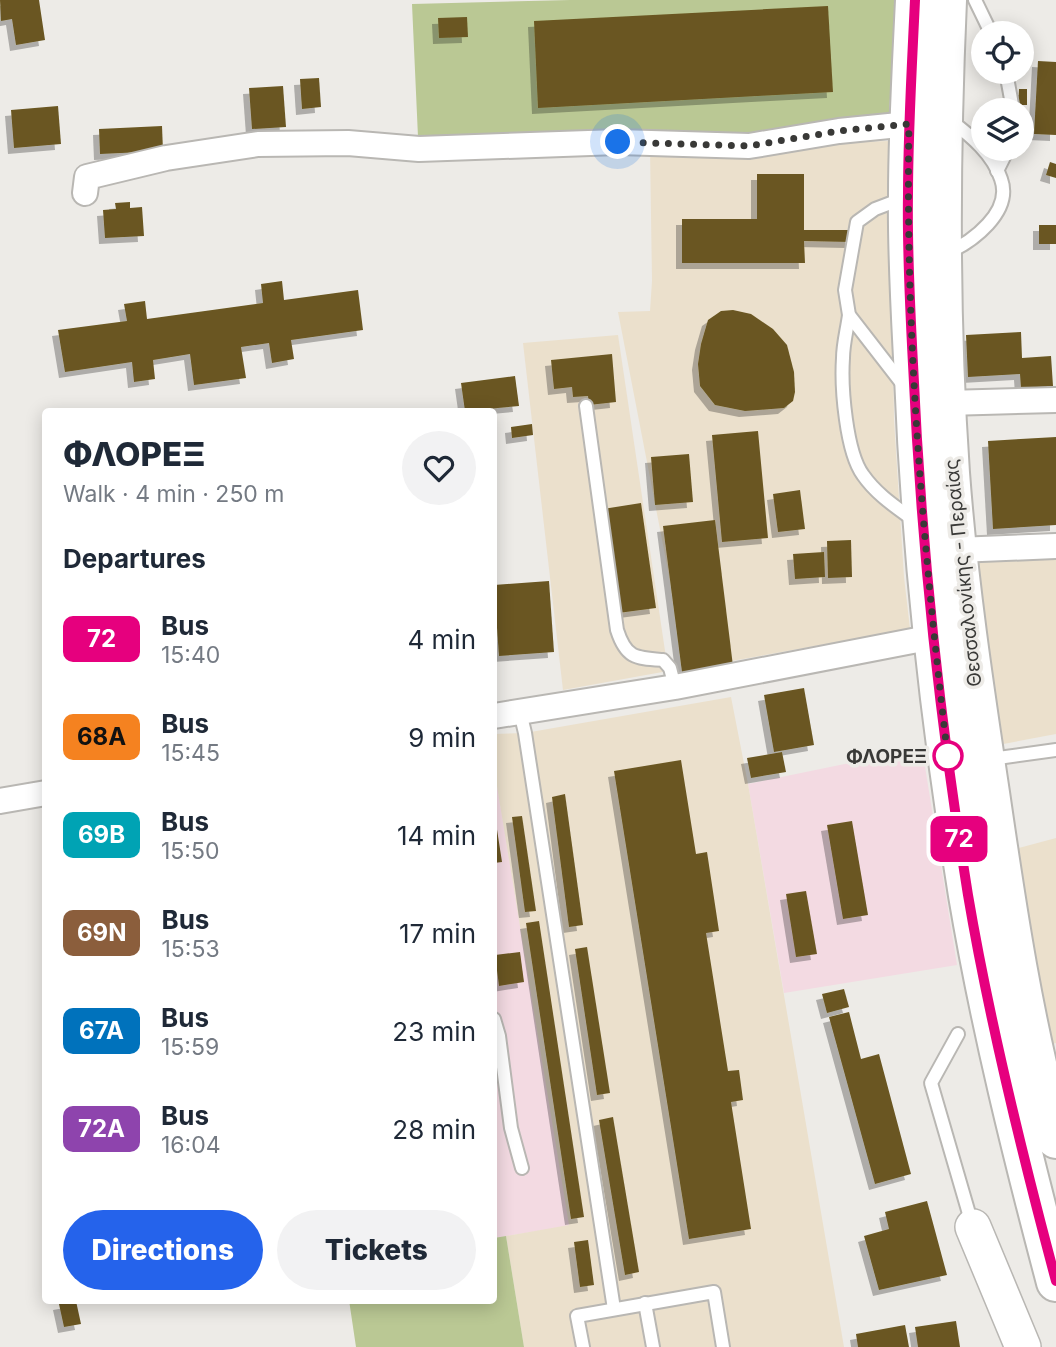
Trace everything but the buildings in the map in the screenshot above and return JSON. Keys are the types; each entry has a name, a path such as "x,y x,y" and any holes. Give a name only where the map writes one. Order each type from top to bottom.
{"main road":[{"name":"Θεσσαλονίκης - Περαίας","path":"915,0 941,256 922,526 933,638 957,827 975,935 1011,1104 1056,1282"},
{"name":"Θεσσαλονίκης - Περαίας","path":"947,0 926,119 908,197 931,400 957,550 1016,966 1033,1053 1056,1139"}],"street":[{"path":"85,193 87,177 166,158 258,144 348,143 419,149 618,142 749,146 926,119"},
{"path":"931,400 1056,400"},
{"path":"957,550 1056,546"},
{"path":"497,716 675,687 933,638"},
{"path":"0,801 42,794"},
{"path":"973,1227 1023,1347"}],"lane":[{"path":"975,0 985,21"},
{"path":"926,119 980,145 1002,180 1003,193 991,222 960,247 941,256"},
{"path":"997,171 1002,161"},
{"path":"908,197 874,209 857,222 845,290 849,315 843,359 844,396 852,457 861,473 878,494 922,526"},
{"path":"849,315 931,400"},
{"path":"586,406 617,630 625,651 635,657 663,660 670,668 675,687"},
{"path":"520,712 614,1309"},
{"path":"985,760 1056,750"},
{"path":"497,1029 511,1128 522,1168"},
{"path":"958,1034 931,1083 973,1227"},
{"path":"583,1347 577,1316 714,1292 723,1347"},
{"path":"645,1303 653,1347"}],"shaded area":[{"path":"890,141 894,420 910,629 687,669 618,312 650,311 650,148"},
{"path":"618,335 668,671 563,690 523,343"},
{"path":"1056,546 1056,734 993,746 967,551"},
{"path":"731,697 844,1347 524,1347 506,1236 569,1225 497,786 497,734 525,733"},
{"path":"922,748 957,965 784,993 748,784"},
{"path":"497,785 570,1226 497,1238"},
{"path":"1056,838 1056,1043 1043,1047 1008,851"}],"green space":[{"path":"570,0 897,0 889,113 751,134 601,131 418,137 412,4"},
{"path":"506,1236 524,1347 356,1347 350,1304 497,1304 497,1238"}],"bus line":[{"name":"72","path":"915,0 909,124 908,230 916,447 933,638 957,827 975,935 1017,1126 1056,1281"}],"place":[{"name":"ΦΛΟΡΕΞ","path":"948,756"}],"route":[{"path":"618,142 749,146 839,131 909,124 908,230 916,447 933,638 948,759 948,756"}]}
